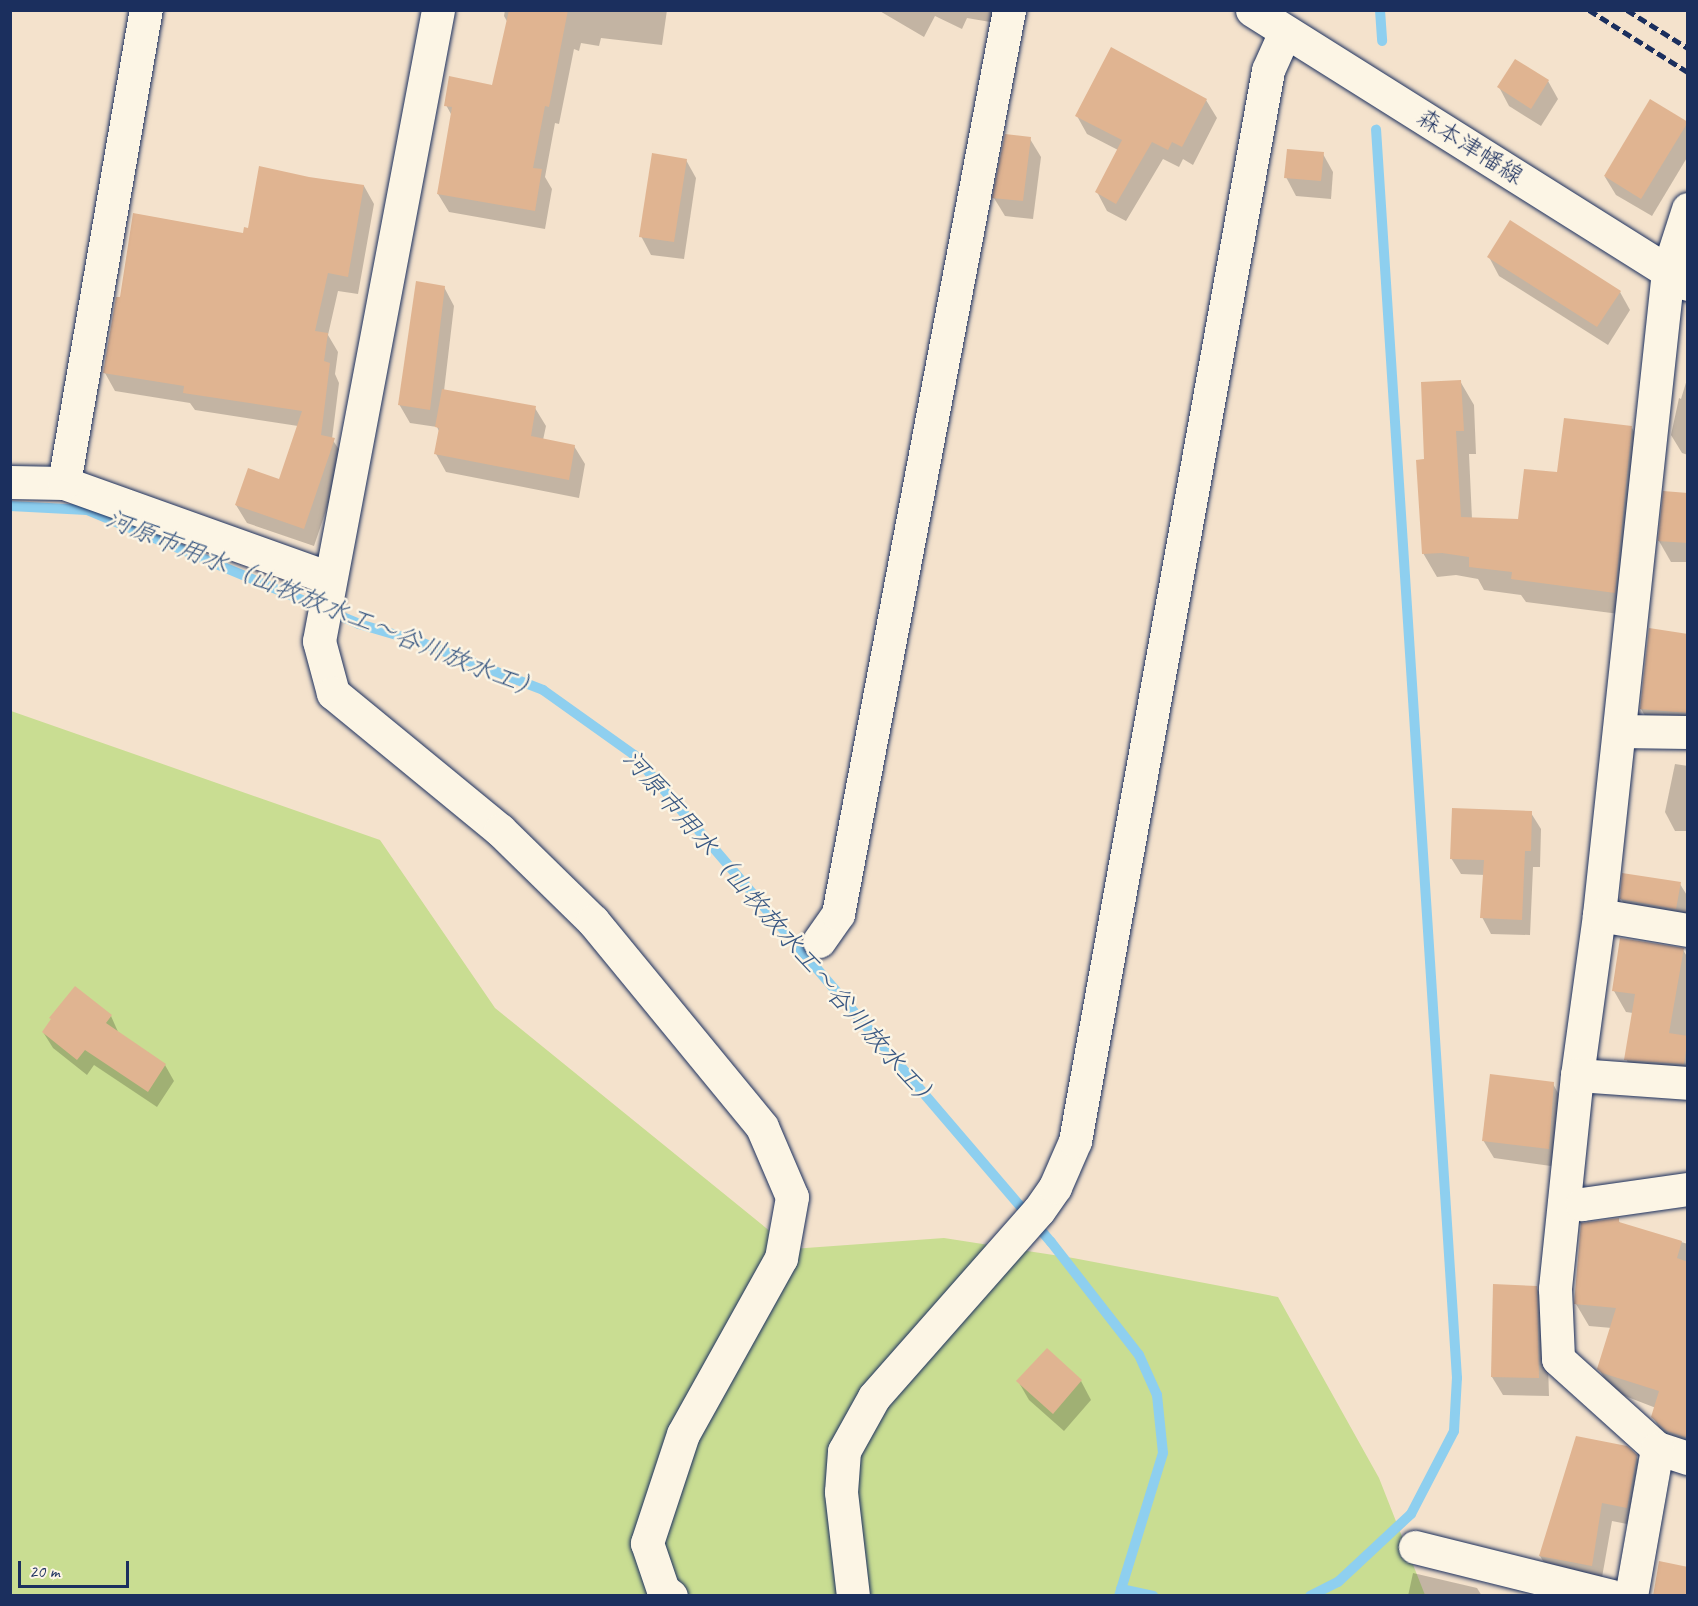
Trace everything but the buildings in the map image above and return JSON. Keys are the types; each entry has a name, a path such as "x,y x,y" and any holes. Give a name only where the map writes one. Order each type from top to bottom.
{"street":[{"path":"64,483 146,10"},
{"path":"438,10 319,641 333,693 500,830 593,921 762,1127 792,1197 781,1258 683,1434 646,1543 663,1590 671,1596"},
{"path":"819,941 838,914 1009,10"},
{"name":"森本津幡線","path":"1252,10 1678,278"},
{"path":"853,1596 842,1492 844,1451 874,1397 1031,1219 1055,1187 1075,1141 1268,69 1286,32"},
{"path":"1688,209 1619,731 1599,915 1577,1076 1555,1289 1558,1359 1657,1448 1688,1458"},
{"path":"10,483 64,483 326,600"},
{"path":"1619,731 1688,732"},
{"path":"1599,915 1688,930"},
{"path":"1577,1076 1688,1083"},
{"path":"1564,1203 1582,1204 1688,1189"},
{"path":"1631,1596 1657,1448"},
{"path":"1414,1547 1611,1596"}],"green space":[{"path":"11,711 380,840 495,1008 792,1249 944,1238 1073,1258 1278,1297 1379,1478 1425,1595 11,1596"}],"waterway":[{"path":"1380,10 1382,41"},
{"path":"1310,1596 1338,1582 1411,1514 1454,1431 1457,1378 1376,130"},
{"name":"河原市用水（山牧放水工～谷川放水工）","path":"10,506 87,510 359,624 420,642 543,690 634,755 1051,1242 1139,1355 1157,1395 1163,1453 1119,1596"},
{"path":"1121,1589 1153,1596"}],"railway":[{"path":"1589,10 1688,72"},
{"path":"1627,10 1688,48"}]}
